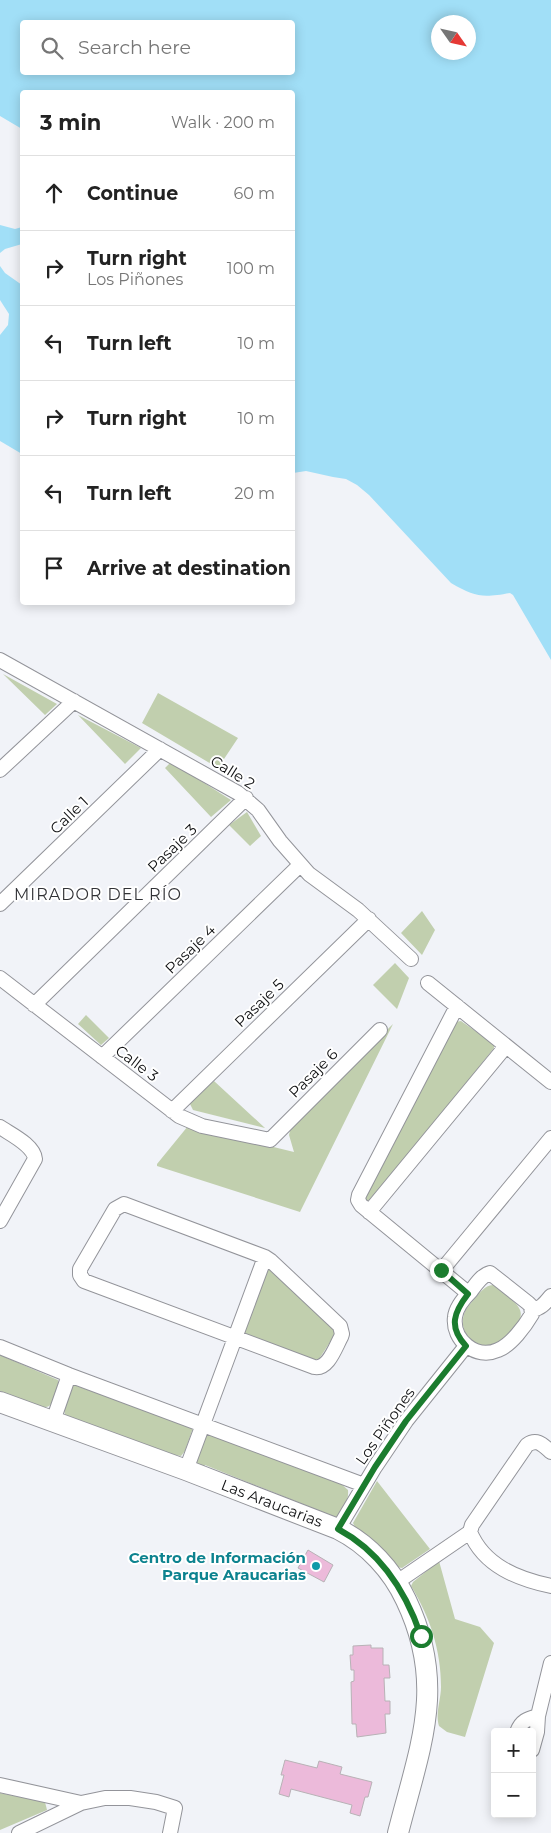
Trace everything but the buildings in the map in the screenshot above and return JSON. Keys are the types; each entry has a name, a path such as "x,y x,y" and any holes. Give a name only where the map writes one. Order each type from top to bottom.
{"street":[{"name":"Calle 2","path":"0,660 227,785 246,798 258,810 300,865 319,882 369,919 411,959"},
{"path":"0,770 74,700"},
{"name":"Calle 1","path":"0,904 160,748"},
{"name":"Pasaje 3","path":"34,1005 246,798"},
{"name":"Pasaje 4","path":"102,1057 300,865"},
{"name":"Pasaje 5","path":"172,1111 369,919"},
{"name":"Calle 3","path":"0,978 186,1120 202,1126 270,1140"},
{"path":"428,983 551,1082"},
{"path":"457,1006 359,1195 359,1203 468,1294"},
{"name":"Pasaje 6","path":"270,1140 380,1030"},
{"path":"369,1212 506,1046"},
{"path":"0,1127 29,1147 35,1155 35,1159 0,1221"},
{"path":"441,1270 551,1138"},
{"path":"124,1204 265,1257 337,1322 342,1330 341,1337 326,1363 318,1368 235,1338 87,1283 82,1279 80,1269 115,1209 124,1204"},
{"path":"186,1470 265,1257"},
{"path":"490,1273 528,1303 532,1310 530,1318 510,1342 500,1349 491,1352 481,1352 466,1346 458,1334 455,1317 459,1306 485,1274 490,1273"},
{"path":"532,1310 539,1309 551,1296"},
{"name":"Los Piñones","path":"338,1529 406,1421 466,1346"},
{"path":"0,1347 69,1375 364,1485"},
{"path":"53,1421 69,1375"},
{"name":"Las Araucarias","path":"0,1402 186,1470 338,1529 371,1552 397,1582 411,1609 421,1636 427,1664 427,1717 398,1833"},
{"path":"551,1452 539,1442 527,1445 472,1525 470,1532 472,1538 484,1554 503,1570 527,1581 551,1586"},
{"path":"397,1582 470,1532"},
{"path":"536,1736 538,1716 551,1663"},
{"path":"519,1728 526,1719 538,1716"},
{"path":"0,1785 82,1803"},
{"path":"19,1833 82,1803 105,1798 130,1798 156,1802 175,1808 170,1833"}],"green space":[{"path":"3,674 57,704 45,715"},
{"path":"158,693 238,738 218,768 142,723"},
{"path":"78,715 141,748 125,764"},
{"path":"171,762 231,800 211,817 165,768"},
{"path":"247,812 261,836 250,846 229,825"},
{"path":"422,911 435,930 422,955 401,933"},
{"path":"395,963 409,978 397,1009 373,985"},
{"path":"86,1015 109,1038 101,1045 78,1024"},
{"path":"461,1021 494,1044 494,1048 373,1200 366,1201 364,1198 455,1022"},
{"path":"393,1024 300,1212 157,1166 188,1126 294,1152 289,1135 292,1123"},
{"path":"214,1081 265,1128 193,1110 189,1102"},
{"path":"268,1265 334,1328 334,1336 319,1359 312,1360 244,1334"},
{"path":"493,1285 516,1304 521,1314 515,1326 500,1342 484,1345 476,1343 465,1332 463,1324 464,1314 481,1292"},
{"path":"0,1355 58,1380 58,1388 51,1404 46,1407 36,1406 0,1391"},
{"path":"74,1385 193,1428 185,1451 181,1456 175,1455 65,1415 64,1407 71,1387"},
{"path":"207,1433 339,1482 348,1490 344,1509 334,1518 319,1516 320,1511 205,1465 203,1469 196,1462"},
{"path":"377,1481 430,1549 402,1568 397,1567 353,1523"},
{"path":"439,1561 455,1619 480,1627 494,1643 465,1737 447,1732 439,1726 438,1712 441,1687 437,1647 424,1610 411,1586 413,1582"},
{"path":"0,1793 45,1802 47,1810 0,1830"}],"water":[{"path":"0,0 551,0 551,660 513,595 510,593 492,596 473,594 451,583 369,495 357,485 346,479 306,471 295,473 295,90 20,90 20,128 0,116"},
{"path":"0,225 15,229 20,228 20,245 5,249 0,253"},
{"path":"0,266 5,273 20,284 20,453 0,441 0,335 8,325 9,314 0,300"}],"place":[{"name":"Centro de Información Parque Araucarias","path":"316,1566"}],"district":[{"name":"MIRADOR DEL RÍO","path":"98,894"}],"route":[{"path":"421,1636 417,1623 397,1582 371,1552 348,1534 338,1529 375,1467 406,1421 432,1386 466,1346 458,1334 455,1317 456,1311 468,1294 441,1270"}]}
